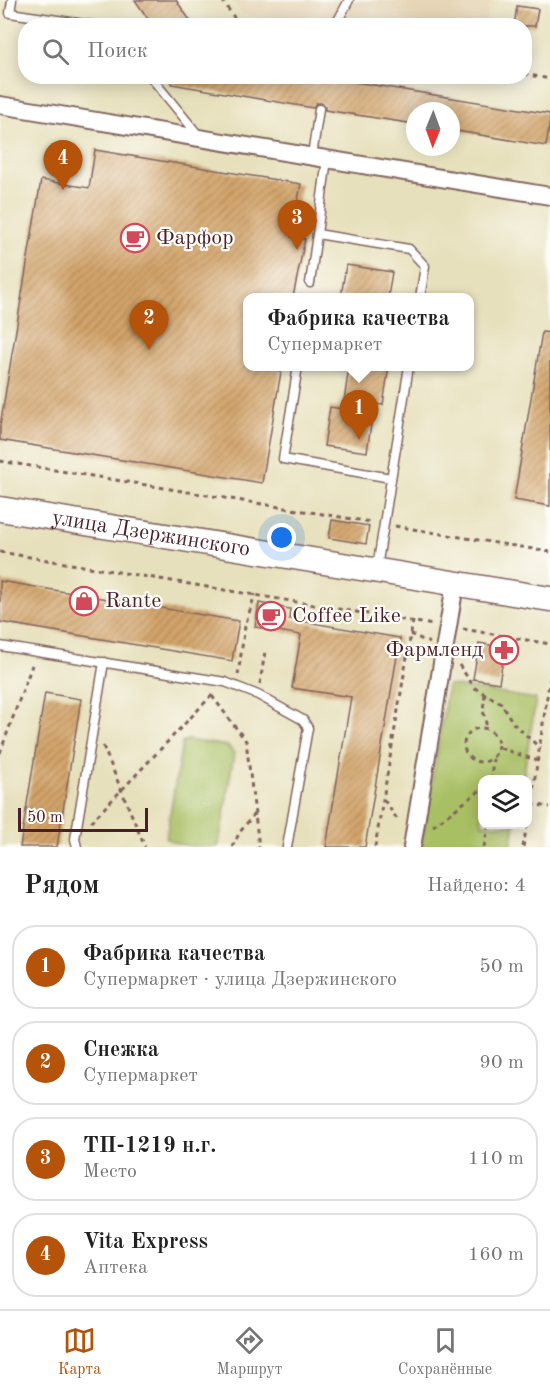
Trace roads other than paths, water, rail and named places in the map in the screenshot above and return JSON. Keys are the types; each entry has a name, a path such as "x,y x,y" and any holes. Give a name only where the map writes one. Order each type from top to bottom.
{"main road":[{"name":"улица Дзержинского","path":"0,509 550,599"}],"street":[{"path":"0,105 550,196"},
{"path":"412,844 455,584"}],"lane":[{"path":"12,0 10,12 48,18"},
{"path":"339,18 349,0"},
{"path":"157,84 201,138"},
{"path":"310,283 317,234 319,109"},
{"path":"317,234 409,249 425,266 421,293"},
{"path":"297,371 284,459 391,477"},
{"path":"377,572 408,371"},
{"path":"0,646 225,682 258,695 303,720 308,728 287,847"},
{"path":"76,843 93,720 104,662"}],"place":[{"name":"Vita Express","path":"63,190"},
{"name":"Фарфор","path":"135,238"},
{"name":"ТП-1219 н.г.","path":"297,250"},
{"name":"Снежка","path":"149,350"},
{"name":"Фабрика качества","path":"359,440"},
{"name":"Rante","path":"84,601"},
{"name":"Coffee Like","path":"271,616"},
{"name":"Фармленд","path":"504,650"}]}
